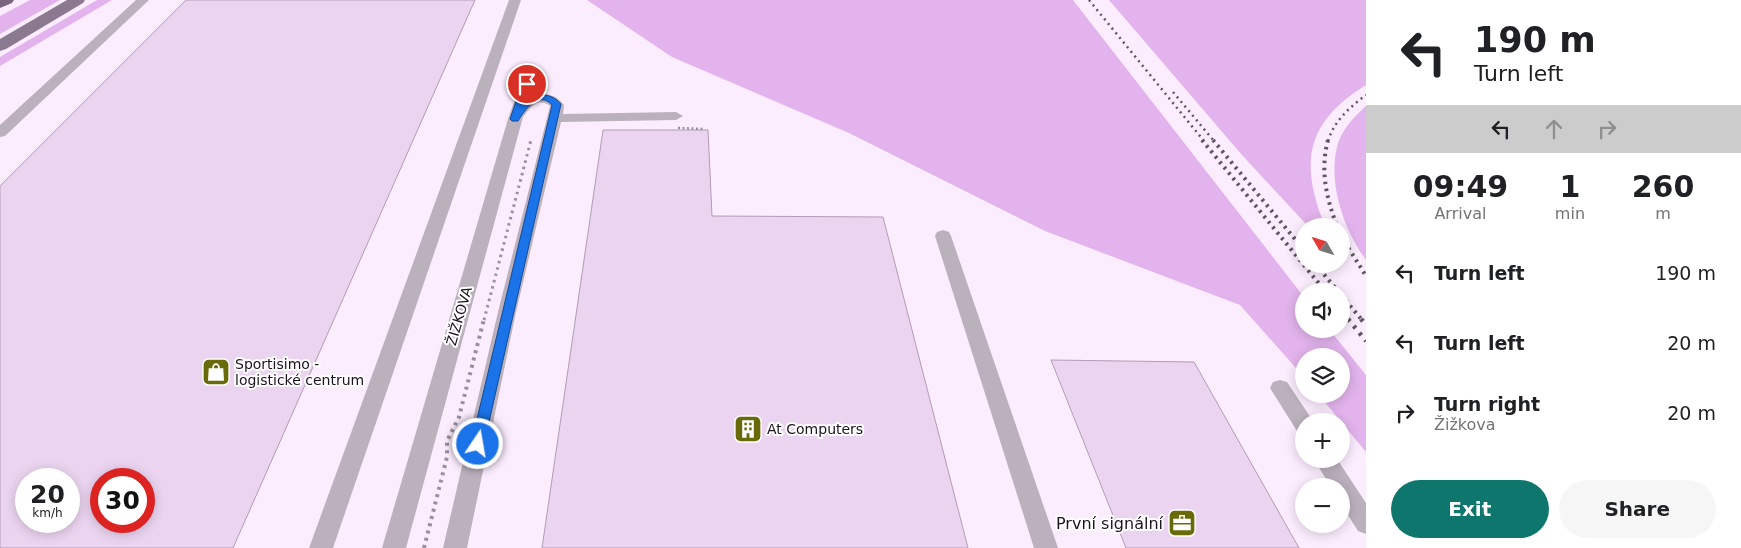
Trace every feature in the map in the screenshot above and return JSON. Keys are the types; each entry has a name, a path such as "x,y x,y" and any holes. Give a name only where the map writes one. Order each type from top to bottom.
{"highway":[{"path":"0,3 6,0"}],"main road":[{"path":"0,46 78,0"}],"street":[{"path":"0,133 143,0"},
{"path":"321,548 515,0"},
{"name":"ŽIŽKOVA","path":"394,548 515,119 527,84"},
{"path":"455,548 507,312 553,122 555,102 541,97 528,101 515,119"},
{"path":"553,122 676,116"},
{"path":"943,236 1046,548"},
{"path":"1280,388 1296,413"},
{"path":"1331,468 1366,523"}],"path":[{"path":"424,548 447,457 445,448 451,426 459,417 534,128 553,122"}],"shaded area":[{"path":"30,0 60,0 0,34 0,16"},
{"path":"97,0 112,0 0,66 0,57"},
{"path":"587,0 1073,0 1295,285 1295,338 1336,338 1344,348 1295,348 1295,367 1240,305 1045,231 849,133 672,57"},
{"path":"1109,0 1366,0 1366,85 1346,99 1331,114 1320,129 1313,146 1311,163 1312,183 1322,218 1300,218 1242,155"},
{"path":"1366,106 1366,260 1350,233 1350,218 1344,218 1336,191 1335,176 1335,161 1339,141 1348,124"},
{"path":"1350,355 1366,375 1366,452 1350,433 1350,413 1334,413 1325,403 1350,403"}],"building":[{"path":"186,0 475,0 233,548 0,548 0,186"},
{"name":"At Computers","path":"603,130 708,130 712,216 883,217 968,548 542,548"},
{"path":"1051,360 1194,362 1299,548 1126,548"}],"railway":[{"path":"1089,0 1204,141"},
{"path":"1173,92 1214,141"},
{"path":"1328,141 1338,121 1366,95"},
{"path":"1202,140 1318,283"},
{"path":"1213,140 1295,239"},
{"path":"1328,140 1324,173 1327,194 1334,218"},
{"path":"1350,250 1366,276"},
{"path":"1323,273 1331,283"},
{"path":"1350,306 1362,320"},
{"path":"1361,319 1366,325"},
{"path":"1350,321 1366,341"}],"place":[{"name":"Sportisimo - logistické centrum","path":"216,372"},
{"name":"At Computers","path":"748,429"},
{"name":"První signální","path":"1182,523"}],"route":[{"path":"478,444 507,312 557,104 546,97 533,99 525,104 515,119 527,84"}]}
